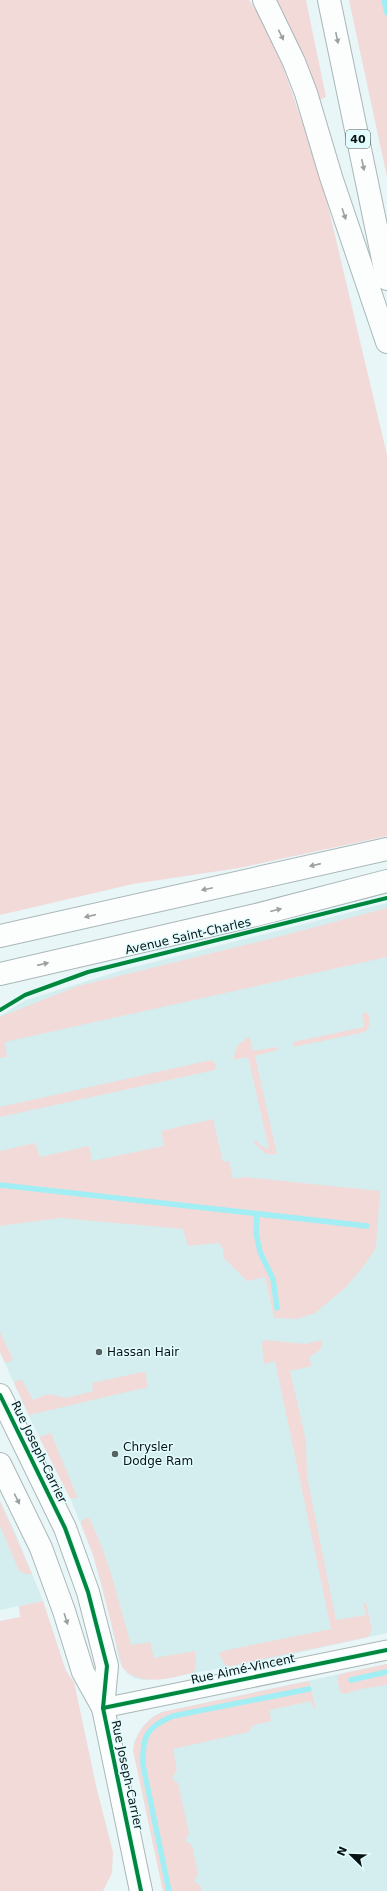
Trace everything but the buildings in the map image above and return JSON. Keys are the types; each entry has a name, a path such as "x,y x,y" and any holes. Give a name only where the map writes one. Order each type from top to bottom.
{"main road":[{"path":"264,0 294,62 306,93 331,177 387,342"},
{"name":"40","path":"329,0 387,279"},
{"path":"0,936 387,849"},
{"name":"Avenue Saint-Charles","path":"0,974 256,915 387,881"},
{"name":"Rue Joseph-Carrier","path":"0,1395 62,1522 88,1592 107,1666 103,1708 141,1891"},
{"name":"Rue Joseph-Carrier","path":"0,1464 41,1548 64,1610 83,1672 103,1708"}],"street":[{"name":"Rue Aimé-Vincent","path":"103,1708 387,1650"}],"shaded area":[{"path":"0,0 249,0 258,14 283,67 316,162 329,210 387,455 387,836 239,868 133,884 0,915"},
{"path":"276,0 306,0 326,97 319,100 295,38"},
{"path":"349,0 387,0 387,177"},
{"path":"387,903 387,1633 257,1662 153,1679 142,1680 134,1678 127,1673 119,1661 109,1613 92,1552 71,1500 27,1412 0,1352 0,1016 26,1000 126,969"},
{"path":"387,908 387,957 5,1042 7,1057 0,1058 0,1017 78,986 281,936"},
{"path":"364,1012 368,1013 370,1021 365,1032 294,1047 293,1042 364,1027 362,1016"},
{"path":"248,1037 250,1038 253,1051 277,1047 278,1050 255,1056 277,1154 266,1154 253,1142 257,1141 261,1146 269,1149 248,1057 233,1060 237,1046"},
{"path":"211,1060 216,1064 215,1070 0,1117 0,1107"},
{"path":"213,1119 223,1162 229,1161 233,1179 245,1177 380,1191 376,1248 363,1267 345,1288 315,1313 297,1319 274,1318 265,1277 247,1281 224,1258 223,1249 219,1243 188,1246 183,1229 60,1218 0,1226 0,1151 35,1143 40,1157 89,1146 92,1161 164,1146 161,1131"},
{"path":"0,1332 13,1359 5,1363 0,1352"},
{"path":"265,1340 305,1344 321,1340 322,1348 309,1358 312,1366 290,1371 306,1440 307,1477 336,1620 366,1615 363,1603 366,1603 372,1630 368,1637 226,1667 219,1653 227,1650 331,1629 275,1361 264,1364 262,1343"},
{"path":"145,1372 148,1387 29,1415 14,1383 18,1380 22,1380 33,1400 48,1394 66,1398 93,1391 92,1383"},
{"path":"51,1433 78,1498 70,1498 39,1437"},
{"path":"0,1501 15,1532 43,1601 0,1610"},
{"path":"0,1501 32,1574 26,1574 19,1571 0,1526"},
{"path":"89,1518 108,1564 131,1645 150,1642 154,1658 195,1651 196,1663 194,1672 155,1680 137,1677 122,1667 101,1583 92,1552 81,1524 81,1521"},
{"path":"43,1601 66,1671 74,1682 97,1790 113,1852 112,1873 103,1891 0,1891 0,1621 20,1617 19,1606"},
{"path":"387,1664 387,1891 163,1891 133,1750 134,1742 144,1725 152,1717 162,1712"},
{"path":"387,1664 387,1685 361,1689 344,1694 340,1692 337,1677 340,1674"},
{"path":"309,1681 316,1708 314,1709 311,1701 269,1710 271,1721 254,1725 248,1732 173,1749 177,1770 172,1779 178,1783 189,1833 185,1841 192,1845 198,1874 194,1881 200,1885 202,1891 163,1891 133,1750 139,1732 151,1719 162,1712"}],"waterway":[{"path":"384,0 387,13"},
{"path":"0,1185 367,1226"},
{"path":"257,1214 256,1233 260,1252 273,1279 277,1308"},
{"path":"351,1680 387,1672"},
{"path":"169,1891 143,1765 143,1747 151,1729 157,1724 173,1716 309,1689"}],"cycle path":[{"path":"0,1010 25,995 88,972 387,898"},
{"path":"0,1395 65,1528 88,1592 107,1666 103,1708 141,1891"},
{"path":"103,1708 387,1650"}],"place":[{"name":"Hassan Hair","path":"99,1352"},
{"name":"Chrysler Dodge Ram","path":"115,1454"}]}
